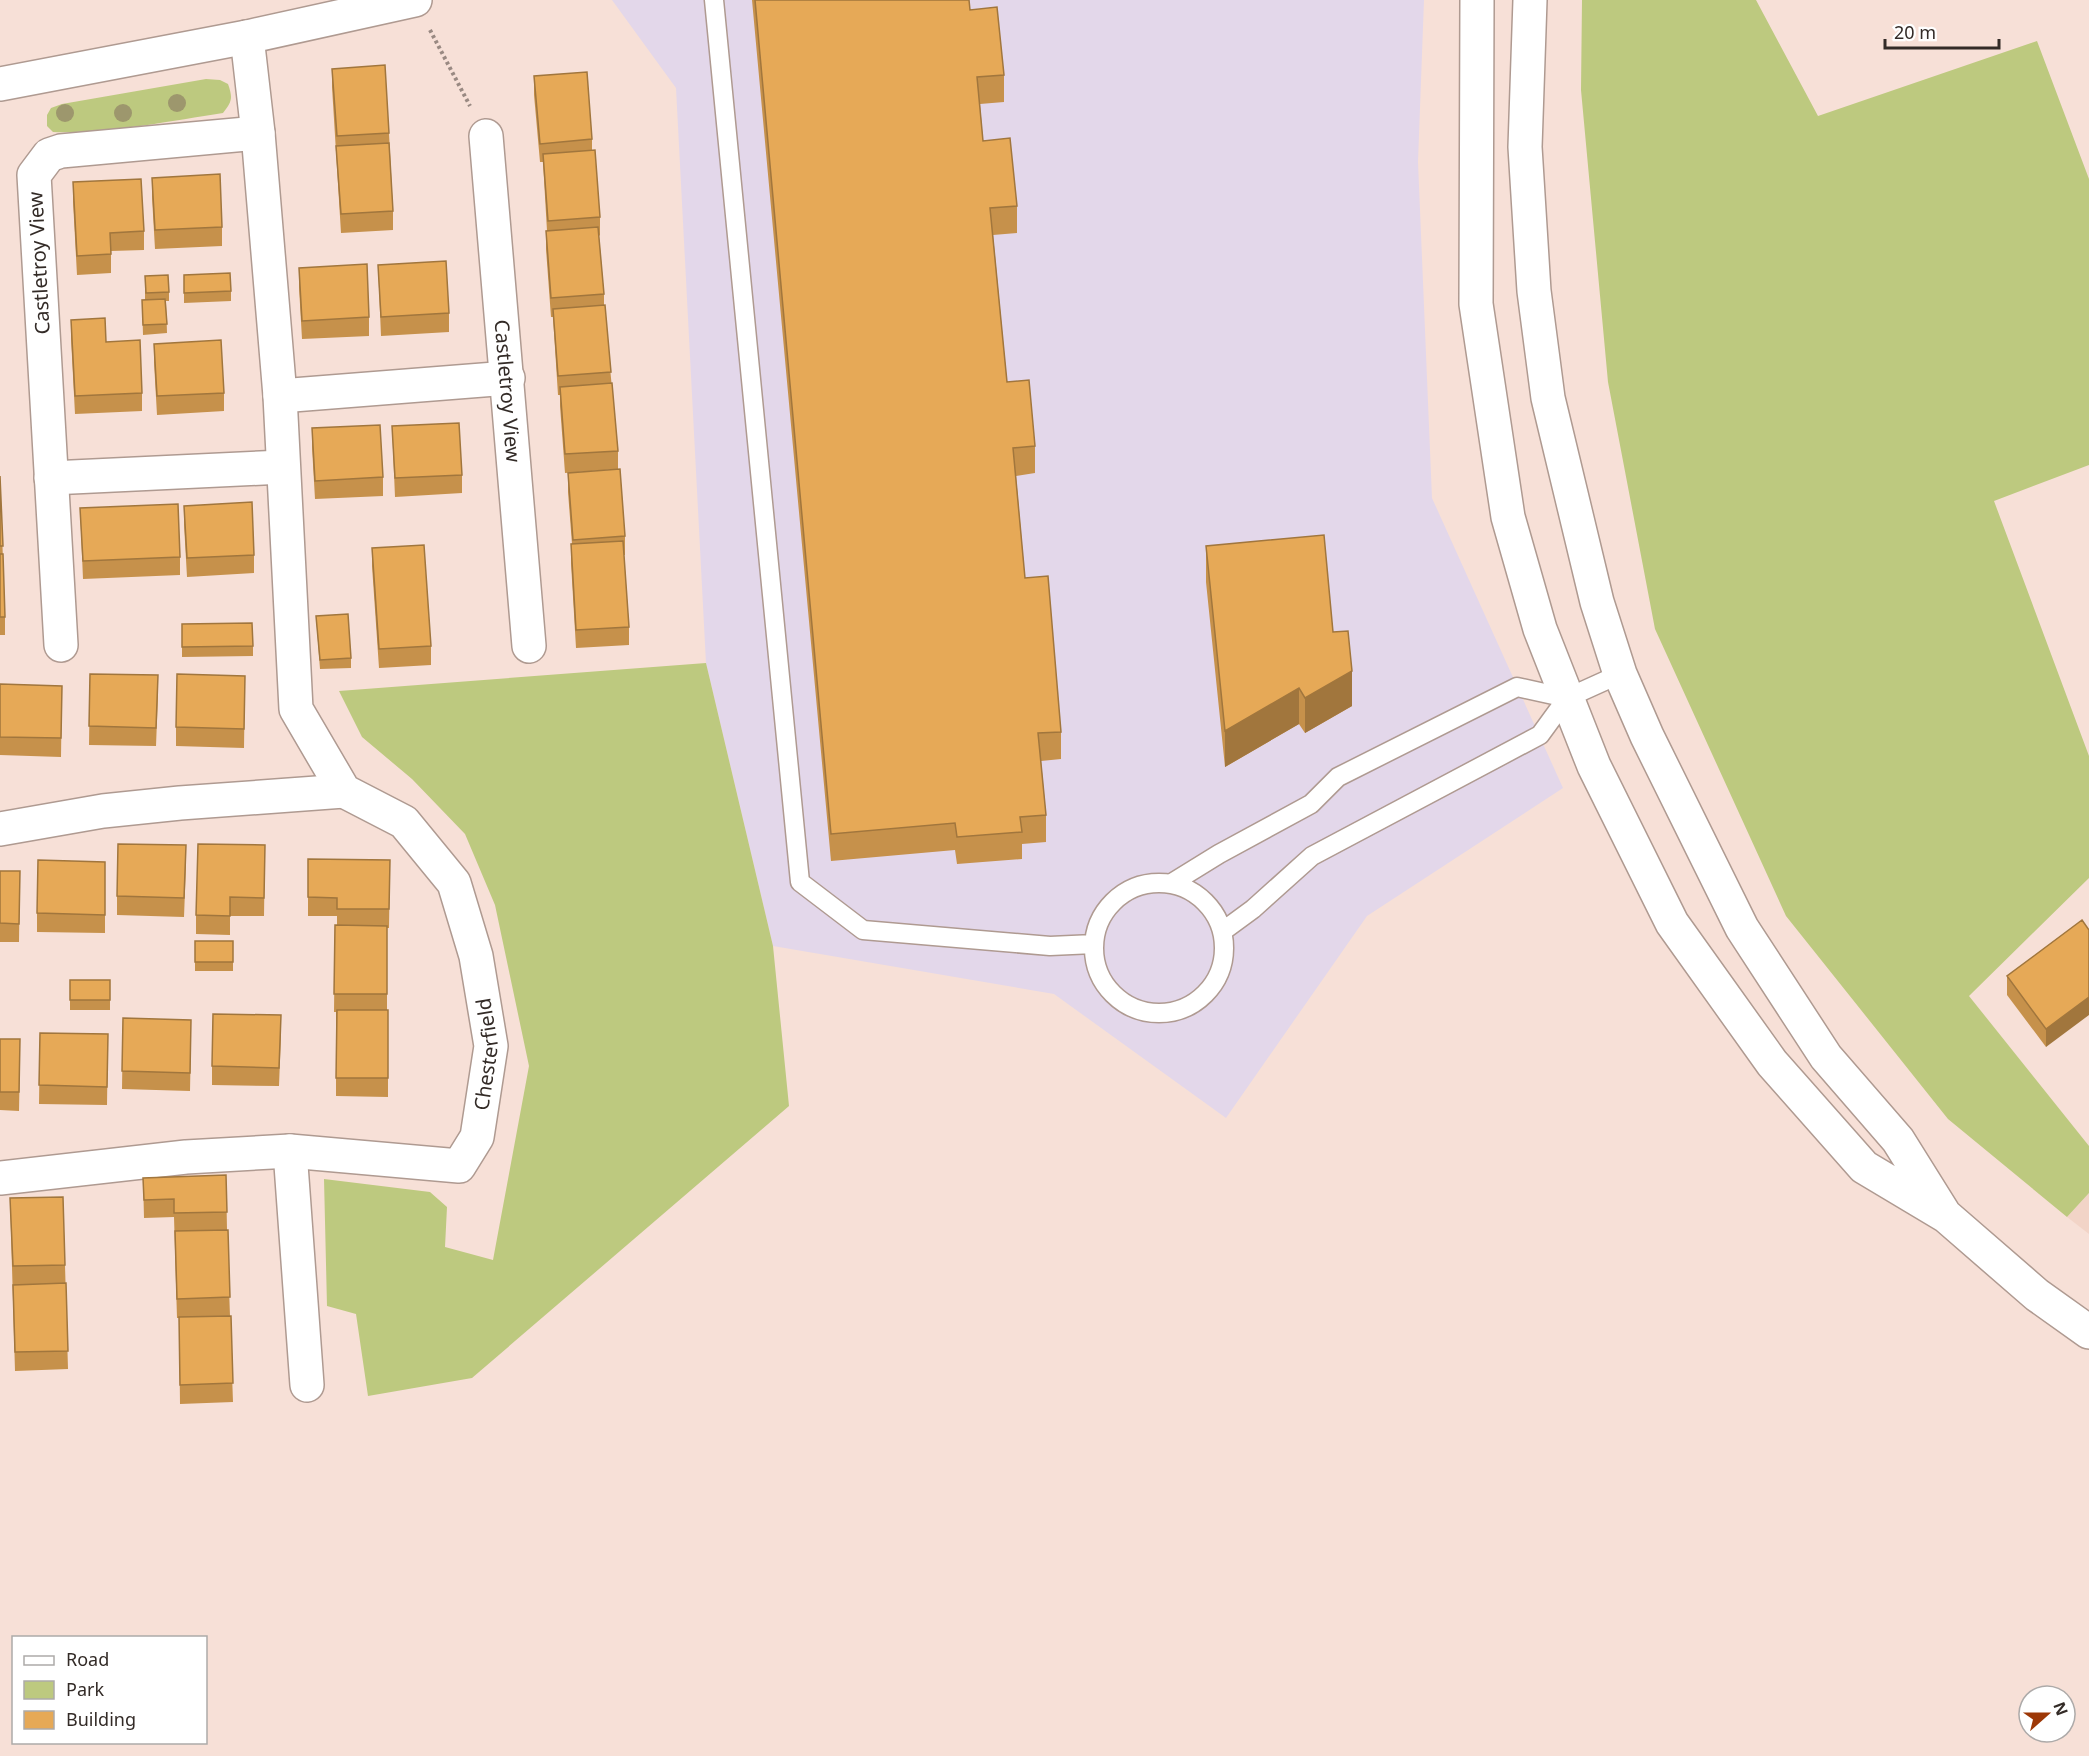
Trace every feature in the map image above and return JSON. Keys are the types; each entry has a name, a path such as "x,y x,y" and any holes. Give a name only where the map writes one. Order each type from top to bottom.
{"street":[{"path":"0,84 247,37 415,0"},
{"path":"1477,0 1476,304 1508,517 1540,629 1594,766 1672,923 1772,1063 1864,1167 1946,1216 2037,1295 2089,1332"},
{"path":"1530,0 1525,147 1535,303 1548,398 1597,602 1620,674 1647,736 1742,928 1826,1057 1898,1140 1946,1216"},
{"path":"0,829 103,811 344,791 296,709 280,396 258,133 247,37"},
{"name":"Castletroy View","path":"61,645 34,175 49,155 61,151 258,133"},
{"name":"Castletroy View","path":"486,136 529,646"},
{"path":"280,396 508,378"},
{"path":"51,478 283,467"},
{"name":"Chesterfield","path":"0,1178 186,1157 290,1151 459,1166 477,1137 491,1046 476,956 454,883 404,822 344,791"},
{"path":"290,1151 307,1385"}],"lane":[{"path":"714,0 800,882 863,930 1050,946 1094,944"},
{"path":"1223,931 1253,909 1312,856 1540,735 1567,698 1620,674"},
{"path":"1172,883 1219,854 1311,804 1338,777 1517,687 1567,698"},
{"path":"1149,883 1172,883 1193,891 1210,906 1223,931 1224,959 1214,986 1192,1005 1166,1013 1137,1010 1113,995 1098,972 1094,944 1098,922 1110,903 1128,890 1149,883"}],"path":[{"path":"415,0 486,136"}],"shaded area":[{"path":"612,0 1424,0 1418,162 1432,498 1563,788 1367,916 1226,1118 1054,994 773,946 706,663 676,88"},
{"path":"2089,1193 2089,1234 2067,1217"}],"green space":[{"path":"1582,0 1756,0 1818,116 2037,41 2089,179 2089,465 1994,501 2089,756 2089,878 1969,996 2089,1146 2089,1193 2067,1217 1948,1119 1786,916 1655,629 1608,382 1581,90"},
{"path":"206,79 220,80 228,84 231,100 223,113 94,131 53,132 47,126 47,115 51,108 62,104"},
{"path":"706,663 773,946 789,1106 472,1378 368,1396 356,1314 327,1306 324,1179 430,1192 447,1207 445,1247 493,1260 529,1066 495,905 465,834 412,779 362,737 339,691"}],"building":[{"path":"755,0 969,0 970,10 997,7 1004,75 977,77 983,141 1010,138 1017,206 990,208 1007,382 1029,380 1035,446 1013,448 1025,578 1048,576 1061,732 1038,733 1046,815 1020,817 1022,832 957,837 955,823 831,834"},
{"path":"385,65 389,133 337,136 332,69"},
{"path":"587,72 592,139 540,144 534,76"},
{"path":"389,143 393,211 341,214 336,146"},
{"path":"595,150 600,217 548,221 543,154"},
{"path":"220,174 222,227 155,230 152,178"},
{"path":"141,179 144,231 110,233 111,254 77,256 73,182"},
{"path":"598,227 604,294 551,298 546,231"},
{"path":"446,261 449,313 381,317 378,265"},
{"path":"367,264 369,317 302,321 299,268"},
{"path":"230,273 231,291 184,293 184,275"},
{"path":"168,275 169,292 146,293 145,276"},
{"path":"165,299 167,324 143,325 142,300"},
{"path":"605,305 611,372 558,376 553,309"},
{"path":"105,318 106,342 140,340 142,393 75,396 71,320"},
{"path":"221,340 224,393 157,396 154,344"},
{"path":"612,383 618,451 565,454 560,387"},
{"path":"459,423 462,475 395,478 392,426"},
{"path":"380,425 383,477 315,481 312,428"},
{"path":"620,469 625,536 573,540 568,473"},
{"path":"0,476 3,546 0,546"},
{"path":"252,502 254,555 187,558 184,506"},
{"path":"178,504 180,557 83,561 80,508"},
{"path":"1324,535 1333,632 1348,631 1352,671 1305,698 1299,688 1225,731 1206,546"},
{"path":"623,541 629,627 576,630 571,544"},
{"path":"424,545 431,646 379,649 372,548"},
{"path":"0,554 3,554 5,617 0,617"},
{"path":"348,614 351,658 320,660 316,616"},
{"path":"252,623 253,646 182,647 182,624"},
{"path":"90,674 158,675 156,728 89,726"},
{"path":"177,674 245,676 244,729 176,727"},
{"path":"0,684 62,686 61,738 0,737"},
{"path":"118,844 186,845 184,898 117,896"},
{"path":"198,844 265,845 264,898 230,897 230,916 196,915"},
{"path":"308,859 390,860 389,909 337,909 337,898 308,897"},
{"path":"38,860 105,862 105,915 37,913"},
{"path":"0,871 20,871 19,924 0,923"},
{"path":"2082,920 2089,930 2089,997 2046,1029 2007,976"},
{"path":"335,925 387,926 387,994 334,994"},
{"path":"195,941 233,941 233,962 195,962"},
{"path":"70,980 110,980 110,1000 70,1000"},
{"path":"337,1010 388,1010 388,1078 336,1078"},
{"path":"213,1014 281,1015 279,1068 212,1066"},
{"path":"123,1018 191,1020 190,1073 122,1071"},
{"path":"40,1033 108,1034 107,1087 39,1085"},
{"path":"0,1039 20,1039 19,1092 0,1092"},
{"path":"226,1175 227,1212 174,1213 174,1199 144,1200 143,1178"},
{"path":"63,1197 65,1265 13,1266 10,1198"},
{"path":"228,1230 230,1297 177,1299 175,1231"},
{"path":"66,1283 68,1351 15,1352 13,1285"},
{"path":"231,1316 233,1383 180,1385 179,1317"}]}
